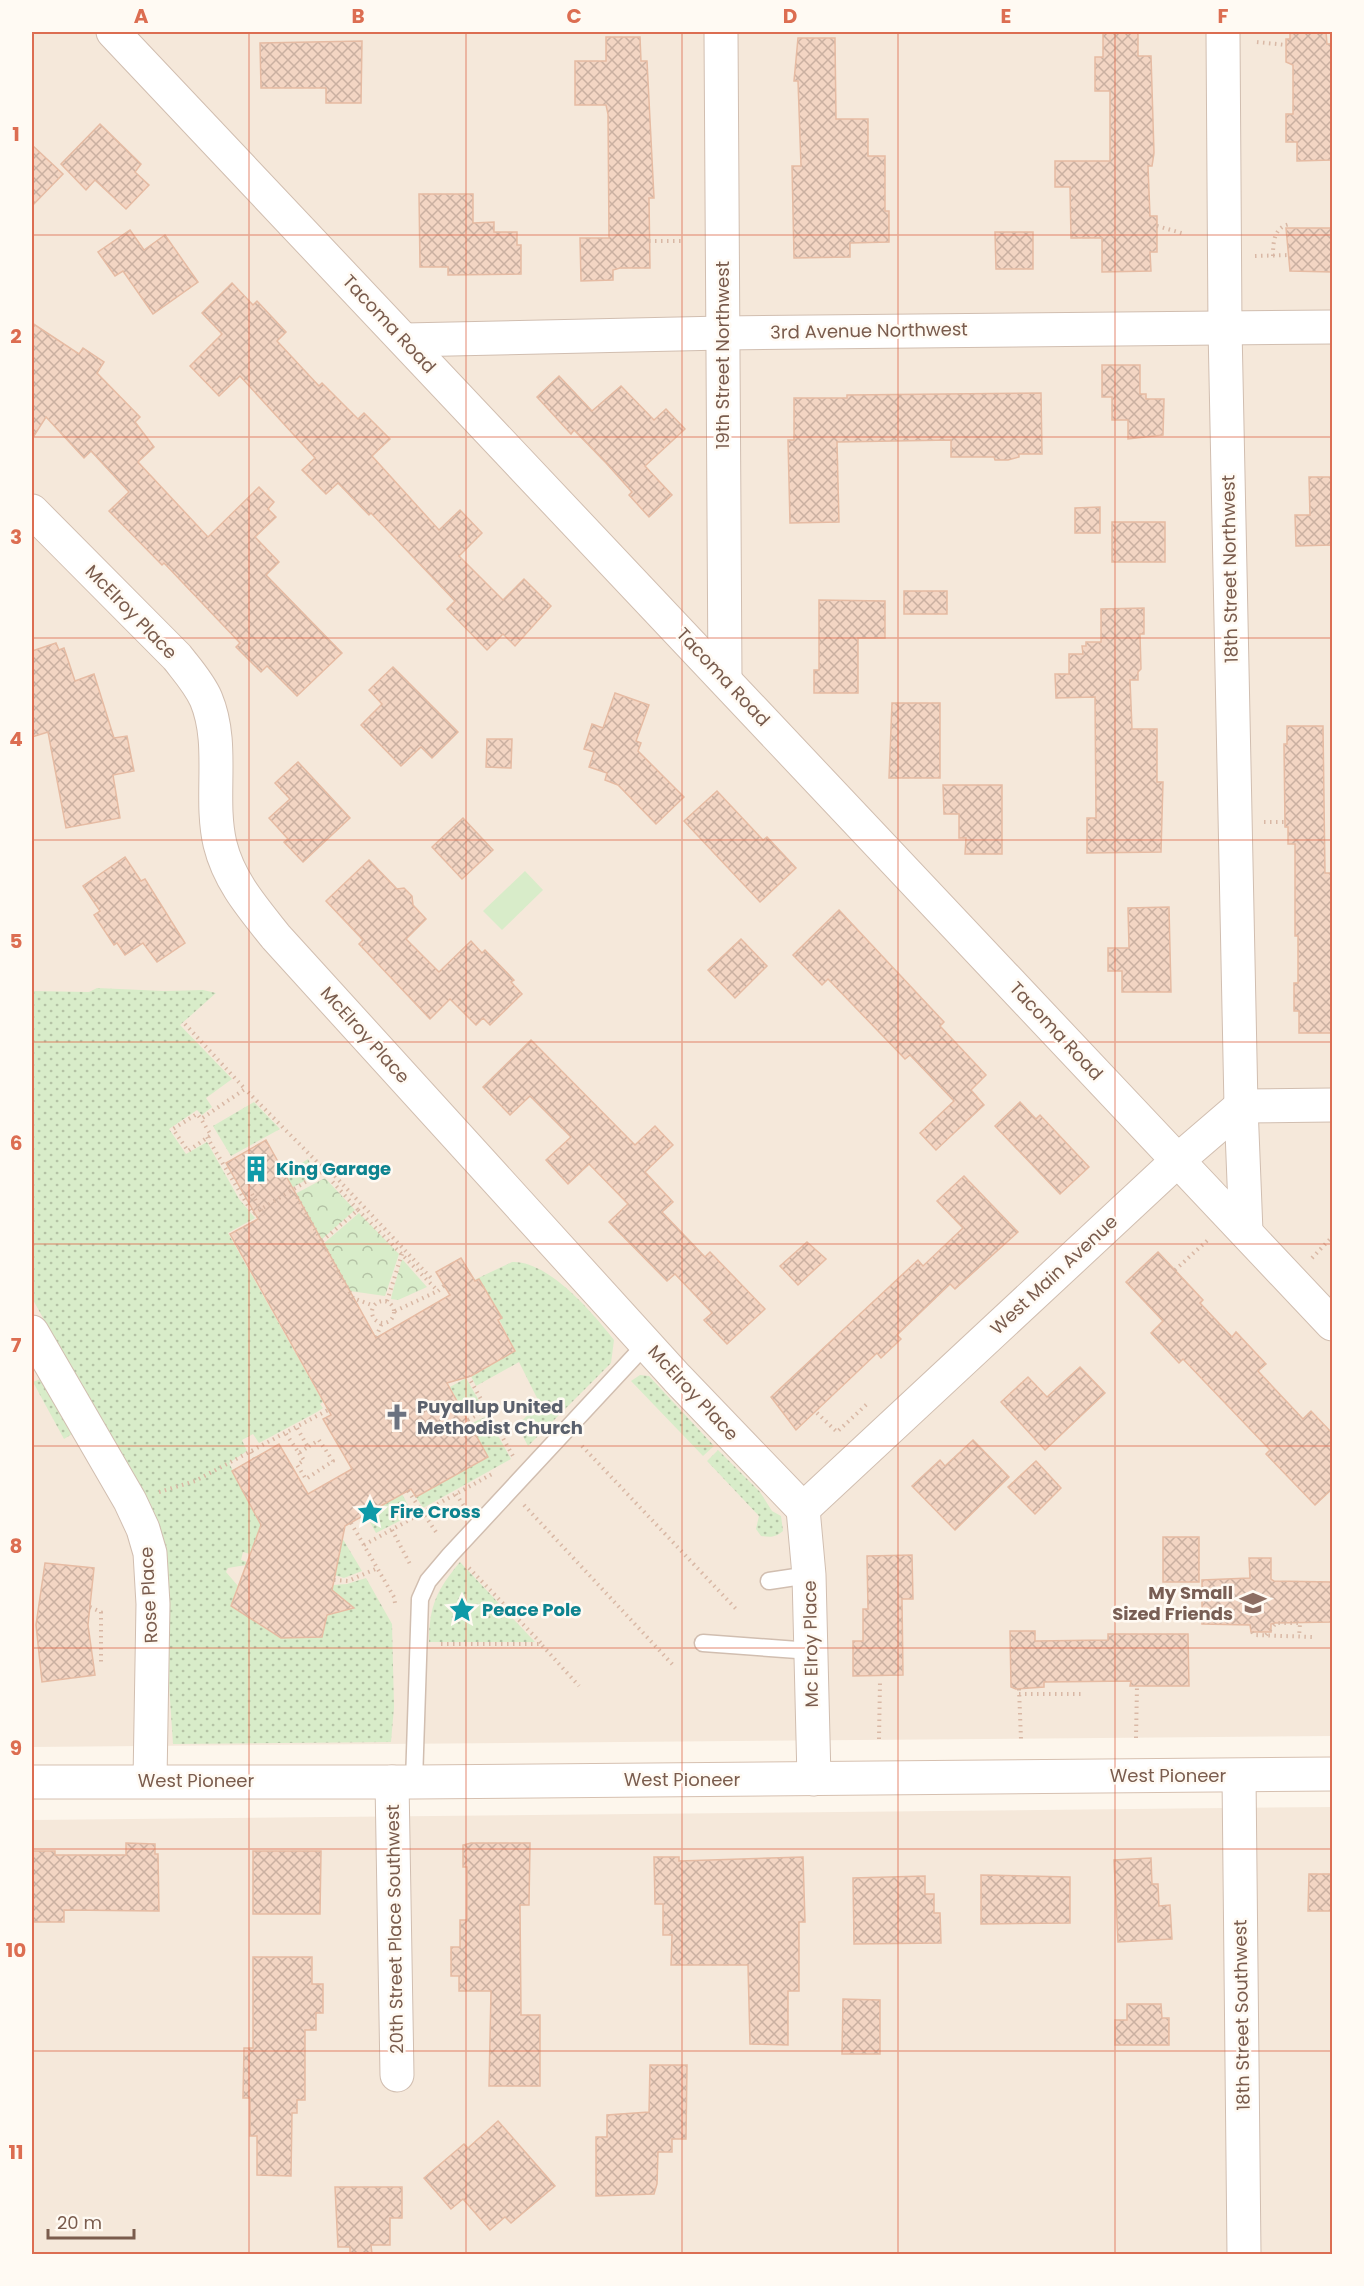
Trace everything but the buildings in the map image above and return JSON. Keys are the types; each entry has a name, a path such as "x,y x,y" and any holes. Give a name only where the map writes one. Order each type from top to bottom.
{"street":[{"name":"Tacoma Road","path":"113,32 1332,1324"},
{"name":"19th Street Northwest","path":"721,32 724,679"},
{"name":"18th Street Northwest","path":"1223,32 1225,328 1241,1106 1239,1225"},
{"name":"3rd Avenue Northwest","path":"405,340 723,333 1332,327"},
{"name":"McElroy Place","path":"32,511 177,657 198,684 206,700 214,734 220,844 238,890 276,937 646,1344 803,1509"},
{"path":"1241,1106 1332,1105"},
{"name":"West Main Avenue","path":"803,1509 1177,1161 1241,1106"},
{"name":"Rose Place","path":"32,1332 130,1502 143,1529 150,1553 153,1604 150,1780"},
{"name":"Mc Elroy Place","path":"803,1509 809,1575 814,1779"},
{"name":"West Pioneer","path":"32,1782 150,1780 403,1782 1332,1774"},
{"name":"18th Street Southwest","path":"1239,1776 1244,2254"},
{"name":"20th Street Place Southwest","path":"397,2075 403,1782"}],"lane":[{"path":"403,1782 420,1599 423,1590 450,1555 646,1344"},
{"path":"769,1581 809,1575"},
{"path":"703,1643 811,1651"}],"path":[{"path":"1257,42 1286,45"},
{"path":"1273,256 1278,231 1290,224"},
{"path":"1157,226 1185,234"},
{"path":"649,241 685,241"},
{"path":"1245,256 1290,255"},
{"path":"185,1024 245,1089 325,1170 331,1172 432,1279"},
{"path":"201,1119 245,1089"},
{"path":"197,1114 201,1119 211,1135 188,1151 173,1129 197,1114"},
{"path":"207,1137 253,1214 325,1170"},
{"path":"330,1179 438,1291"},
{"path":"252,1194 264,1215"},
{"path":"297,1197 353,1298 374,1306"},
{"path":"322,1242 358,1210"},
{"path":"1175,1270 1239,1225"},
{"path":"387,1301 402,1254"},
{"path":"376,1338 382,1323 391,1320 395,1311 444,1286"},
{"path":"382,1323 373,1317 374,1306 379,1301 387,1301"},
{"path":"387,1301 395,1311"},
{"path":"468,1376 515,1460"},
{"path":"817,1413 837,1432 867,1404"},
{"path":"130,1502 195,1480 328,1410"},
{"path":"468,1420 486,1410"},
{"path":"297,1428 308,1447"},
{"path":"286,1434 299,1454 304,1460 297,1465 306,1479 333,1461 319,1440 299,1454"},
{"path":"251,1452 254,1458"},
{"path":"598,1463 737,1610"},
{"path":"364,1545 496,1472"},
{"path":"408,1491 439,1536 434,1543"},
{"path":"511,1491 673,1665"},
{"path":"351,1523 394,1597 395,1606"},
{"path":"392,1530 412,1564"},
{"path":"408,1573 412,1564 418,1559"},
{"path":"462,1561 579,1686"},
{"path":"334,1580 348,1581 378,1568"},
{"path":"394,1597 403,1589"},
{"path":"90,1607 101,1612 102,1665"},
{"path":"1265,1635 1276,1623 1300,1623 1299,1637"},
{"path":"1252,1632 1254,1635 1313,1637"},
{"path":"431,1645 541,1644"},
{"path":"879,1739 880,1681"},
{"path":"1136,1738 1137,1686"},
{"path":"1019,1689 1021,1739"},
{"path":"1019,1694 1084,1694"}],"shaded area":[{"path":"32,32 1332,32 1332,1736 32,1747"},
{"path":"1332,1807 1332,2254 32,2254 32,1820"}],"green space":[{"path":"525,871 543,890 502,930 483,911"},
{"path":"97,988 203,990 216,993 180,1025 232,1079 206,1098 212,1107 202,1115 197,1110 169,1129 186,1154 207,1142 239,1199 255,1218 228,1233 323,1402 320,1404 323,1408 317,1412 259,1443 253,1434 242,1440 247,1451 229,1463 261,1525 268,1526 260,1528 250,1554 243,1552 241,1560 247,1562 246,1565 228,1568 226,1572 238,1586 231,1605 281,1638 322,1637 327,1615 354,1608 332,1590 333,1585 347,1584 366,1578 392,1624 394,1707 391,1742 173,1744 167,1654 142,1497 32,1298 32,991 89,992"},
{"path":"254,1102 280,1129 231,1156 213,1126"},
{"path":"308,1159 315,1175 261,1205 255,1193"},
{"path":"325,1178 355,1210 321,1240 295,1194"},
{"path":"359,1213 399,1254 385,1296 350,1291 323,1244"},
{"path":"402,1259 427,1287 398,1300 391,1299 392,1294"},
{"path":"512,1262 526,1264 555,1279 582,1303 614,1340 611,1363 528,1446 517,1425 540,1404 519,1362 476,1386 471,1376 515,1351 479,1279 474,1280"},
{"path":"640,1375 649,1376 714,1446 703,1456 631,1381"},
{"path":"466,1378 482,1406 465,1415 450,1387"},
{"path":"40,1379 72,1434 64,1439 33,1382"},
{"path":"487,1416 511,1459 423,1508 416,1497 488,1457 470,1424"},
{"path":"718,1450 760,1492 772,1511 781,1516 783,1531 772,1537 761,1536 756,1529 759,1516 707,1461"},
{"path":"402,1494 413,1514 376,1533 366,1515"},
{"path":"332,1521 362,1571 344,1578 335,1575 341,1544 325,1531"},
{"path":"460,1562 535,1642 429,1642 429,1629 436,1599 445,1581"}],"place":[{"name":"King Garage","path":"256,1169"},
{"name":"Puyallup United Methodist Church","path":"397,1417"},
{"name":"Fire Cross","path":"370,1512"},
{"name":"My Small Sized Friends","path":"1253,1603"},
{"name":"Peace Pole","path":"462,1610"}]}
